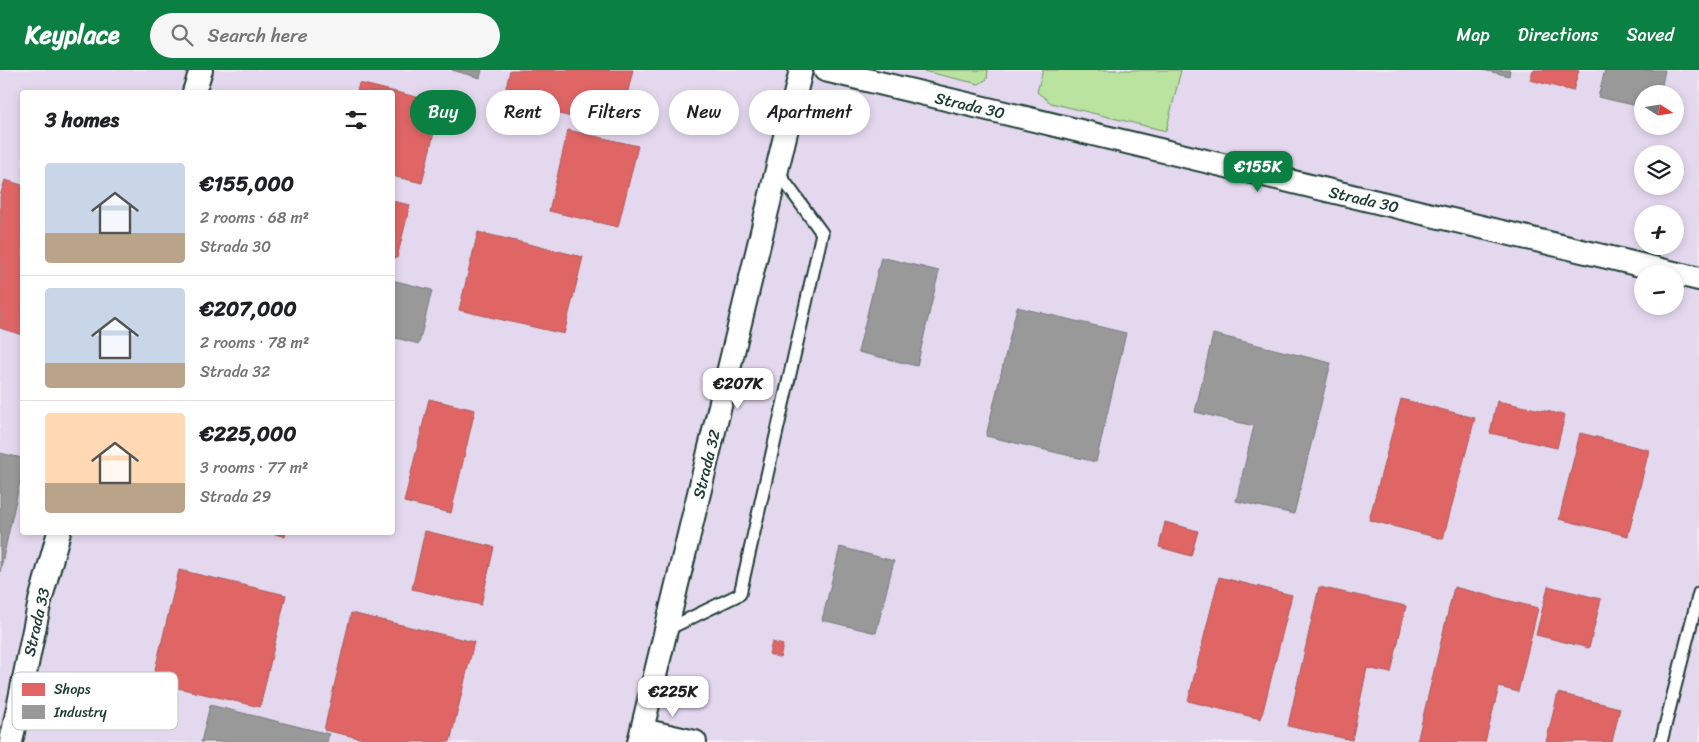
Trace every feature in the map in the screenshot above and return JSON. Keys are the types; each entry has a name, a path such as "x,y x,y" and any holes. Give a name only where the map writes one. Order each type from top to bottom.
{"street":[{"path":"195,90 201,70"},
{"name":"Strada 32","path":"641,736 800,70"},
{"name":"Strada 30","path":"825,70 1699,279"},
{"name":"Strada 33","path":"25,672 40,601 58,535"},
{"path":"641,736 695,742"}],"lane":[{"path":"666,630 740,594 822,233 777,171"},
{"path":"1662,742 1699,593"}],"shaded area":[{"path":"0,70 1699,70 1699,742 0,742"}],"green space":[{"path":"919,70 988,70 987,79 979,84"},
{"path":"1043,70 1181,70 1166,131 1051,103 1037,92"}],"building: Shops":[{"path":"510,70 633,70 628,90 570,90 570,117 560,114 560,90 505,90"},
{"path":"1533,70 1579,70 1573,91 1530,80"},
{"path":"359,83 388,90 357,90"},
{"path":"395,92 410,95 410,135 433,135 422,183 395,177"},
{"path":"568,130 570,130 570,135 590,135 638,146 618,227 549,211"},
{"path":"5,180 20,184 20,334 0,328 0,196"},
{"path":"395,202 410,205 397,258 395,258"},
{"path":"478,232 583,257 564,334 459,310"},
{"path":"429,399 475,410 451,513 404,502"},
{"path":"1401,399 1475,418 1443,539 1369,520"},
{"path":"1497,401 1565,415 1557,448 1490,433"},
{"path":"1580,433 1649,450 1628,536 1559,519"},
{"path":"1165,522 1198,531 1191,556 1159,547"},
{"path":"425,531 494,547 481,605 412,589"},
{"path":"179,570 286,595 260,707 178,688 178,672 154,672"},
{"path":"1219,577 1292,595 1261,719 1188,701"},
{"path":"1548,586 1601,599 1589,648 1536,635"},
{"path":"1319,587 1406,606 1391,673 1367,668 1352,740 1288,726"},
{"path":"1454,587 1538,608 1518,692 1499,687 1485,742 1417,742"},
{"path":"351,613 474,642 450,742 377,742 324,730"},
{"path":"772,642 783,645 780,658 769,654"},
{"path":"1558,693 1620,708 1612,742 1546,742"}],"building: Industry":[{"path":"452,70 482,70 480,78"},
{"path":"1483,70 1510,70 1509,76"},
{"path":"1605,70 1665,70 1662,85 1634,85 1634,105 1598,97"},
{"path":"881,257 939,271 917,366 858,352"},
{"path":"395,281 432,290 419,344 395,338"},
{"path":"1017,307 1126,333 1096,462 986,436"},
{"path":"1213,334 1331,363 1294,514 1236,501 1254,426 1195,412"},
{"path":"0,453 20,458 20,482 0,572"},
{"path":"840,547 894,561 876,633 822,620"},
{"path":"210,705 329,734 327,742 201,742"}]}
